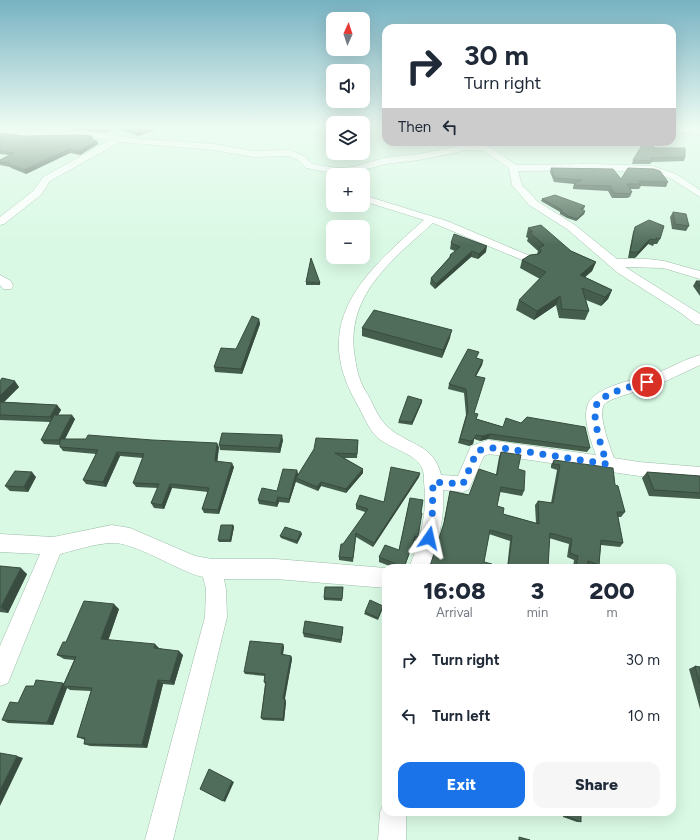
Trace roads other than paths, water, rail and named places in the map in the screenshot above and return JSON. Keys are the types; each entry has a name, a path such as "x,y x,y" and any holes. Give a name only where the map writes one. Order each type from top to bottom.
{"street":[{"path":"0,222 37,193 46,179 68,167"},
{"path":"312,167 346,171 359,167"},
{"path":"513,167 517,185 533,203 571,227 613,263 686,310 700,321"},
{"path":"519,167 527,169 582,167"},
{"path":"594,167 652,169 664,172 673,176 700,194"},
{"path":"318,169 326,175"},
{"path":"370,200 432,219 531,260"},
{"path":"0,208 13,211"},
{"path":"420,564 432,525 433,482 429,464 424,458 382,431 353,385 345,344 347,322 354,303 364,286 378,267 432,219"},
{"path":"613,263 648,263 664,265 700,275"},
{"path":"607,464 599,438 594,413 596,405 600,400 610,394 661,377 700,360"},
{"path":"433,482 463,484 477,451 488,448 502,448 639,469 700,474"},
{"path":"0,543 53,546 112,534 130,536 194,565 212,569 276,569 382,578"},
{"path":"0,675 20,623 53,546"},
{"path":"159,840 216,617 216,589 212,569"},
{"path":"392,840 393,816"}]}
